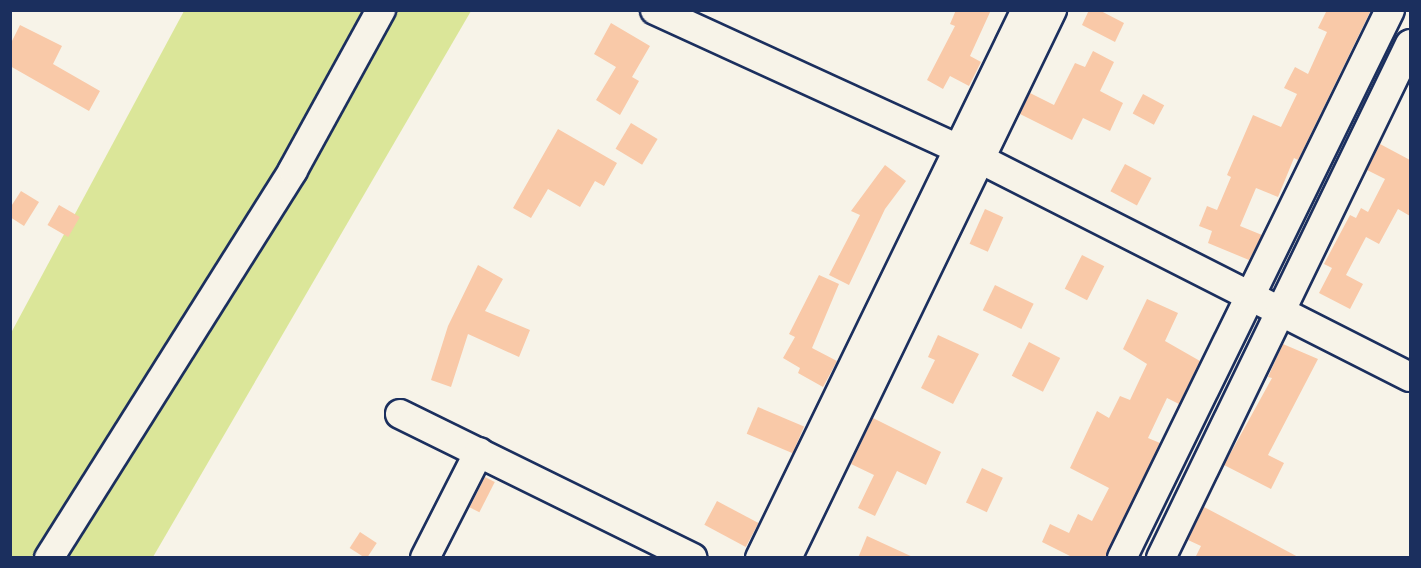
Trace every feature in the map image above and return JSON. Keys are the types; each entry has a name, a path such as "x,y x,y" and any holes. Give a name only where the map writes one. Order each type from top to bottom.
{"street":[{"path":"49,558 293,170 381,10"},
{"path":"655,10 969,155 1281,310 1410,377"},
{"path":"787,558 969,155 1026,10"},
{"path":"760,558 969,155 1052,10"},
{"path":"1122,558 1390,10"},
{"path":"1161,558 1410,44"},
{"path":"400,414 693,558"},
{"path":"425,558 479,452"}],"green space":[{"path":"184,11 471,11 153,557 11,558 11,333"}],"building":[{"path":"956,10 991,10 970,56 981,62 969,86 950,76 943,89 927,80 955,26 950,24"},
{"path":"1089,10 1099,10 1124,23 1115,42 1082,25"},
{"path":"1327,10 1371,10 1298,160 1294,158 1278,197 1256,188 1240,226 1262,235 1249,260 1208,243 1212,231 1199,226 1207,206 1217,210 1231,177 1227,175 1253,115 1281,127 1297,94 1284,88 1295,67 1308,74 1327,32 1318,28"},
{"path":"611,23 650,46 632,77 639,81 620,115 596,100 616,67 594,54"},
{"path":"20,25 62,46 53,64 100,91 89,111 10,66 10,45"},
{"path":"1093,51 1114,62 1100,91 1123,103 1110,131 1083,118 1072,140 1020,114 1030,93 1054,105 1075,63 1085,67"},
{"path":"1143,94 1164,105 1154,125 1133,113"},
{"path":"631,123 658,139 642,165 616,149"},
{"path":"558,129 617,163 604,186 595,181 580,207 548,189 531,218 513,208"},
{"path":"1380,144 1410,160 1410,216 1398,209 1379,244 1366,237 1346,275 1363,284 1350,309 1319,293 1332,268 1324,264 1350,215 1356,218 1361,208 1368,212 1385,179 1367,170"},
{"path":"1125,164 1151,178 1137,205 1110,191"},
{"path":"885,165 906,181 885,209 849,285 829,275 860,215 851,211"},
{"path":"21,191 39,202 24,226 10,217 10,208"},
{"path":"59,205 80,217 68,237 48,225"},
{"path":"985,209 1003,217 988,252 970,244"},
{"path":"1082,255 1104,266 1087,300 1065,289"},
{"path":"478,265 503,279 485,311 530,330 519,357 468,334 451,387 431,380 448,326"},
{"path":"819,275 839,284 812,348 837,361 823,387 798,373 800,368 783,358 795,337 789,334"},
{"path":"995,285 1034,304 1021,329 983,310"},
{"path":"1147,299 1178,313 1165,341 1200,361 1179,404 1167,398 1148,438 1160,443 1106,558 1074,558 1042,542 1050,524 1069,533 1078,514 1092,521 1109,488 1070,468 1097,411 1109,418 1120,396 1130,400 1147,364 1123,349"},
{"path":"938,335 979,354 953,404 921,388 935,360 928,357"},
{"path":"1029,342 1060,358 1043,392 1012,376"},
{"path":"1283,344 1318,359 1268,455 1284,463 1271,489 1224,465 1272,378 1268,377"},
{"path":"758,407 804,427 793,453 747,434"},
{"path":"873,418 941,452 926,485 897,471 875,516 858,508 874,475 851,464"},
{"path":"982,468 1003,478 987,512 966,502"},
{"path":"485,477 495,482 479,512 470,507"},
{"path":"717,501 758,523 746,547 704,525"},
{"path":"1204,507 1300,558 1195,558 1201,546 1188,540"},
{"path":"360,532 377,543 367,558 350,548"},
{"path":"867,536 915,558 858,558"}]}
